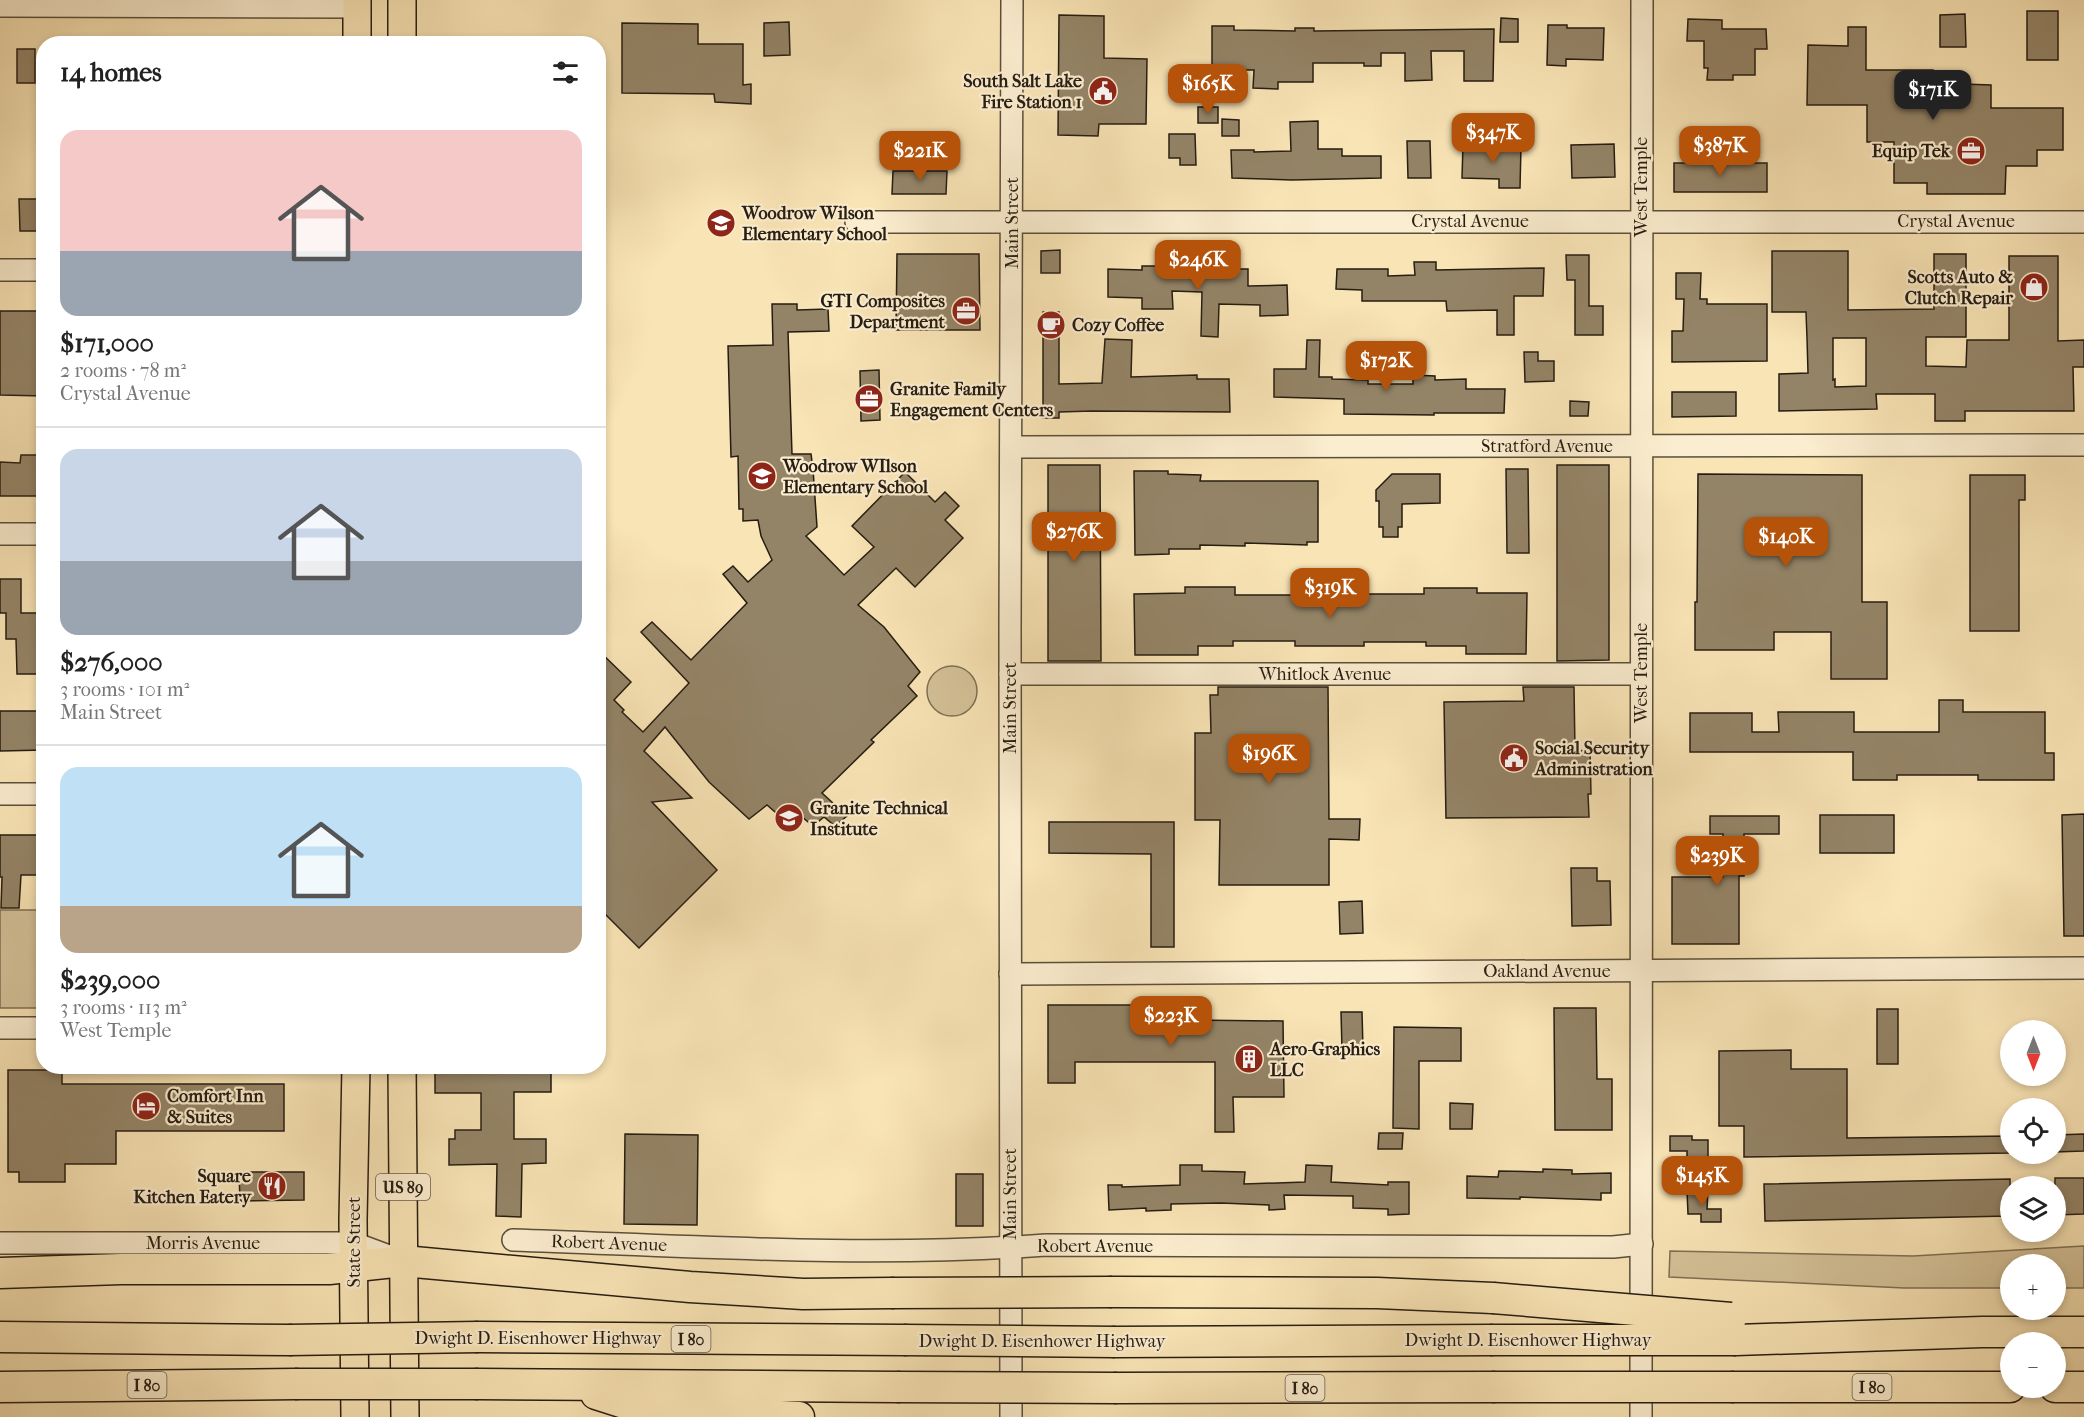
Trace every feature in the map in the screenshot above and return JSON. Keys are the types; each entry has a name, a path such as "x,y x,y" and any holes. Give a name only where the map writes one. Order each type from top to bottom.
{"highway":[{"path":"0,1273 121,1269 329,1269 355,1255 690,1287 803,1294 1377,1293 1493,1298 1734,1329"},
{"name":"Dwight D. Eisenhower Highway","path":"0,1337 289,1340 478,1337 1116,1342 1490,1340 1734,1329 2084,1332"},
{"name":"I 80","path":"0,1387 295,1384 1117,1388 2000,1387"},
{"path":"564,1385 643,1409 800,1417"},
{"path":"2066,1387 2084,1387"}],"main road":[{"path":"402,0 402,36"},
{"path":"357,4 357,36"},
{"name":"State Street","path":"355,1417 356,1074"},
{"name":"US 89","path":"402,1074 405,1417"}],"street":[{"name":"Main Street","path":"1011,1417 1012,0"},
{"name":"West Temple","path":"1641,1417 1642,0"},
{"path":"0,6 357,4"},
{"name":"Crystal Avenue","path":"856,222 2084,222"},
{"path":"0,270 36,270"},
{"name":"Stratford Avenue","path":"1011,447 2084,445"},
{"path":"0,534 36,534"},
{"name":"Whitlock Avenue","path":"1010,674 1640,674"},
{"path":"0,794 36,794"},
{"name":"Oakland Avenue","path":"1010,974 2084,968"},
{"path":"0,1028 36,1028"},
{"name":"Robert Avenue","path":"513,1240 778,1249 973,1250 1046,1245 1613,1247 1642,1244"},
{"name":"Morris Avenue","path":"0,1243 355,1255"}],"shaded area":[{"path":"947,666 957,666 970,673 977,686 977,696 970,709 957,716 947,716 938,712 931,705 927,696 927,686 931,677 938,670"},
{"path":"0,910 36,910 36,1008 0,1008"},
{"path":"2084,1246 2084,1288 2066,1288 2066,1254 2000,1254 2000,1288 1904,1288 1669,1277 1670,1251 1913,1256"}],"building":[{"path":"2027,11 2058,11 2058,60 2027,60"},
{"path":"1965,14 1966,47 1940,47 1940,15"},
{"name":"South Salt Lake Fire Station 1","path":"1059,15 1104,16 1104,58 1147,59 1146,124 1099,124 1098,136 1058,135"},
{"path":"1501,18 1518,19 1518,42 1500,42"},
{"path":"1688,19 1722,20 1722,29 1766,29 1767,49 1755,49 1755,75 1733,75 1733,80 1707,80 1708,68 1704,68 1704,41 1687,41"},
{"path":"789,22 790,55 764,56 764,23"},
{"path":"622,23 698,24 698,44 743,44 743,85 751,84 751,104 715,102 714,94 622,93"},
{"path":"1548,25 1567,25 1567,28 1604,28 1603,60 1566,59 1566,66 1547,65"},
{"path":"1212,26 1234,26 1234,30 1295,31 1295,28 1314,28 1314,31 1494,29 1493,81 1464,81 1464,51 1431,51 1432,80 1405,81 1405,53 1381,53 1381,66 1364,66 1364,63 1313,63 1313,82 1278,82 1278,89 1253,88 1254,70 1212,70"},
{"path":"1848,27 1866,27 1866,70 1933,70 1933,83 1991,85 1991,108 2063,108 2063,150 2037,150 2037,166 2006,166 2005,194 1927,194 1927,183 1894,183 1894,142 1867,142 1867,105 1807,105 1808,45 1848,46"},
{"path":"17,49 35,49 35,83 17,83"},
{"path":"1198,107 1218,107 1218,123 1198,123"},
{"path":"1222,119 1239,120 1239,136 1222,136"},
{"path":"1318,121 1318,149 1342,149 1342,156 1381,156 1381,178 1292,180 1232,178 1231,150 1291,151 1290,122"},
{"path":"1169,134 1195,134 1196,165 1180,165 1180,158 1169,158"},
{"path":"1407,141 1430,141 1431,178 1408,178"},
{"path":"1463,144 1521,146 1520,188 1499,188 1499,179 1462,178"},
{"path":"1614,144 1615,177 1572,178 1571,145"},
{"path":"1674,163 1767,163 1767,192 1674,192"},
{"path":"893,171 947,171 946,194 892,194"},
{"path":"19,199 36,199 36,231 20,231"},
{"path":"1060,250 1060,273 1041,273 1041,251"},
{"path":"1772,251 1848,251 1848,310 1934,309 1934,254 1966,254 1966,337 1926,337 1926,366 1966,367 1967,340 2009,340 2009,256 2058,256 2058,341 2084,340 2084,367 2073,367 2074,411 1965,411 1965,421 1935,421 1935,394 1876,394 1877,409 1779,411 1779,374 1808,373 1806,312 1772,312","holes":["1833,338 1866,338 1866,386 1835,387"]},
{"path":"897,254 979,254 980,330 896,330"},
{"path":"1566,255 1589,255 1589,306 1603,306 1603,335 1575,335 1575,280 1567,280"},
{"path":"1414,262 1436,262 1436,270 1544,268 1543,296 1514,296 1514,335 1497,335 1497,310 1447,311 1446,301 1362,301 1362,290 1336,289 1337,269 1388,269 1388,276 1415,275"},
{"path":"1142,266 1158,266 1158,269 1248,269 1248,286 1287,285 1288,315 1260,316 1260,305 1219,304 1218,337 1201,336 1202,292 1172,291 1173,309 1142,309 1142,298 1108,297 1108,269 1142,270"},
{"path":"1676,273 1701,273 1700,299 1707,299 1707,304 1767,304 1767,361 1672,362 1672,331 1683,331 1684,299 1676,299"},
{"path":"772,304 797,304 797,310 828,309 829,331 788,332 792,454 811,454 817,527 806,536 844,575 874,547 852,526 905,472 935,502 945,492 959,506 945,520 963,538 915,587 896,568 858,605 884,627 920,672 908,686 917,696 871,740 874,742 822,793 847,816 835,826 824,817 813,826 802,817 790,825 767,805 749,819 709,782 665,727 644,751 692,798 652,802 717,870 639,948 606,915 606,658 631,682 614,700 624,710 622,712 643,732 689,683 641,632 652,622 691,660 747,603 723,574 733,566 748,582 772,560 761,536 758,520 743,521 743,509 739,509 738,456 731,457 728,346 773,345"},
{"path":"0,311 36,311 36,396 0,395"},
{"path":"1043,312 1059,312 1059,384 1102,383 1105,339 1132,340 1131,377 1197,375 1197,379 1229,379 1230,412 1059,412 1059,418 1043,418"},
{"path":"1307,340 1320,340 1319,377 1368,380 1368,384 1413,384 1413,375 1435,376 1435,380 1466,379 1466,389 1505,389 1504,413 1344,414 1344,399 1274,397 1274,369 1306,369"},
{"path":"1524,352 1538,352 1538,361 1554,361 1554,381 1525,382"},
{"path":"879,370 880,420 861,421 860,371"},
{"path":"1672,392 1736,392 1736,416 1672,417"},
{"path":"1570,401 1589,402 1588,416 1570,416"},
{"path":"21,455 36,455 36,496 0,496 0,462 20,463"},
{"path":"1048,465 1100,465 1101,661 1048,661"},
{"path":"1557,465 1609,465 1609,660 1557,661"},
{"path":"1506,469 1528,469 1529,553 1507,553"},
{"path":"1134,471 1168,471 1168,474 1201,475 1200,481 1318,481 1318,542 1307,542 1307,545 1245,543 1245,546 1200,545 1200,549 1169,549 1169,554 1135,555"},
{"path":"1392,474 1440,474 1440,503 1402,504 1402,527 1398,527 1398,537 1383,537 1383,527 1379,527 1379,501 1376,501 1376,490"},
{"path":"1698,474 1862,475 1862,602 1887,602 1887,679 1831,679 1831,632 1774,632 1774,650 1695,650"},
{"path":"1970,475 2025,475 2025,500 2019,500 2019,631 1970,631"},
{"path":"0,579 21,579 21,613 36,613 36,674 17,674 16,639 6,639 6,613 0,613"},
{"path":"1185,587 1235,587 1235,595 1292,595 1292,588 1367,588 1367,594 1424,594 1424,588 1477,588 1477,593 1527,593 1526,654 1466,654 1466,646 1426,646 1426,642 1364,642 1364,646 1295,646 1295,641 1233,641 1233,646 1198,646 1198,655 1135,655 1134,594 1185,593"},
{"path":"1218,687 1328,687 1329,819 1360,819 1359,840 1329,839 1329,885 1219,885 1220,820 1195,820 1195,733 1211,733 1210,695 1218,695"},
{"path":"1523,687 1574,687 1575,751 1590,750 1589,817 1446,818 1444,702 1524,701"},
{"path":"1939,700 1963,700 1963,712 2045,712 2045,753 2054,753 2054,780 1978,780 1978,775 1897,775 1897,780 1853,780 1853,752 1690,752 1690,713 1752,713 1752,732 1779,732 1778,712 1854,712 1854,732 1939,732"},
{"path":"0,711 36,711 36,750 0,751"},
{"path":"2084,814 2084,936 2064,936 2062,815"},
{"path":"1820,815 1894,815 1894,853 1820,853"},
{"path":"1710,816 1779,816 1779,834 1744,834 1744,876 1739,876 1739,944 1672,944 1672,877 1723,877 1723,834 1710,834"},
{"path":"1049,822 1174,822 1174,947 1151,947 1151,854 1049,853"},
{"path":"0,835 36,835 36,875 21,875 19,908 1,908 2,877 0,877"},
{"path":"1571,868 1597,868 1597,881 1610,881 1611,925 1572,926"},
{"path":"1362,901 1363,933 1340,934 1339,902"},
{"path":"1048,1005 1190,1005 1190,1020 1283,1021 1284,1097 1233,1097 1234,1132 1215,1132 1215,1062 1075,1062 1075,1083 1048,1083"},
{"path":"1554,1008 1596,1008 1597,1079 1612,1079 1612,1130 1555,1130"},
{"path":"1877,1009 1898,1009 1898,1064 1877,1064"},
{"path":"1341,1012 1362,1012 1363,1049 1342,1049"},
{"path":"1394,1027 1461,1028 1461,1061 1419,1061 1419,1129 1393,1128"},
{"path":"1791,1050 1791,1069 1847,1069 1847,1138 2000,1136 2000,1153 1744,1157 1744,1126 1719,1126 1719,1051"},
{"name":"Comfort Inn & Suites","path":"8,1070 36,1070 36,1074 62,1074 62,1084 284,1084 284,1131 116,1131 116,1164 65,1164 65,1182 19,1182 19,1172 8,1172"},
{"path":"435,1074 551,1074 551,1092 514,1092 514,1139 546,1139 546,1163 522,1164 521,1217 496,1216 497,1164 449,1165 449,1139 455,1139 455,1130 481,1130 481,1093 435,1093"},
{"path":"1450,1103 1473,1104 1472,1129 1450,1129"},
{"path":"1379,1133 1403,1133 1402,1149 1378,1149"},
{"path":"625,1134 698,1135 697,1225 624,1224"},
{"path":"2084,1134 2084,1151 2066,1152 2066,1135"},
{"path":"1670,1136 1692,1136 1692,1140 1708,1140 1708,1163 1687,1163 1687,1151 1670,1151"},
{"path":"1720,1160 1735,1161 1735,1177 1719,1177"},
{"path":"1180,1165 1202,1165 1202,1171 1245,1172 1244,1184 1305,1182 1306,1165 1332,1166 1331,1182 1388,1185 1388,1182 1409,1182 1409,1214 1388,1215 1388,1209 1353,1208 1353,1196 1284,1195 1285,1209 1269,1210 1269,1205 1221,1203 1171,1204 1171,1210 1146,1211 1146,1208 1109,1210 1108,1185 1122,1185 1122,1187 1180,1185"},
{"path":"1543,1169 1572,1170 1572,1174 1611,1173 1611,1193 1601,1193 1601,1200 1467,1198 1467,1176 1498,1177 1499,1171 1543,1172"},
{"name":"Square Kitchen Eatery","path":"239,1172 304,1172 304,1200 240,1201"},
{"path":"956,1174 983,1174 983,1226 956,1226"},
{"path":"2066,1178 2084,1178 2084,1214 2066,1215"},
{"path":"2000,1179 2000,1216 1765,1221 1764,1184"},
{"path":"1708,1190 1707,1209 1721,1209 1721,1222 1701,1222 1701,1214 1688,1214 1687,1191"}],"place":[{"name":"South Salt Lake Fire Station 1","path":"1103,91"},
{"name":"Equip Tek","path":"1971,151"},
{"name":"Woodrow Wilson Elementary School","path":"721,223"},
{"name":"Scotts Auto & Clutch Repair","path":"2034,287"},
{"name":"GTI Composites Department","path":"966,311"},
{"name":"Cozy Coffee","path":"1051,325"},
{"name":"Granite Family Engagement Centers","path":"869,399"},
{"name":"Woodrow WIlson Elementary School","path":"762,476"},
{"name":"Social Security Administration","path":"1514,758"},
{"name":"Granite Technical Institute","path":"789,818"},
{"name":"Aero-Graphics LLC","path":"1249,1059"},
{"name":"Comfort Inn & Suites","path":"146,1106"},
{"name":"Square Kitchen Eatery","path":"272,1186"}]}
